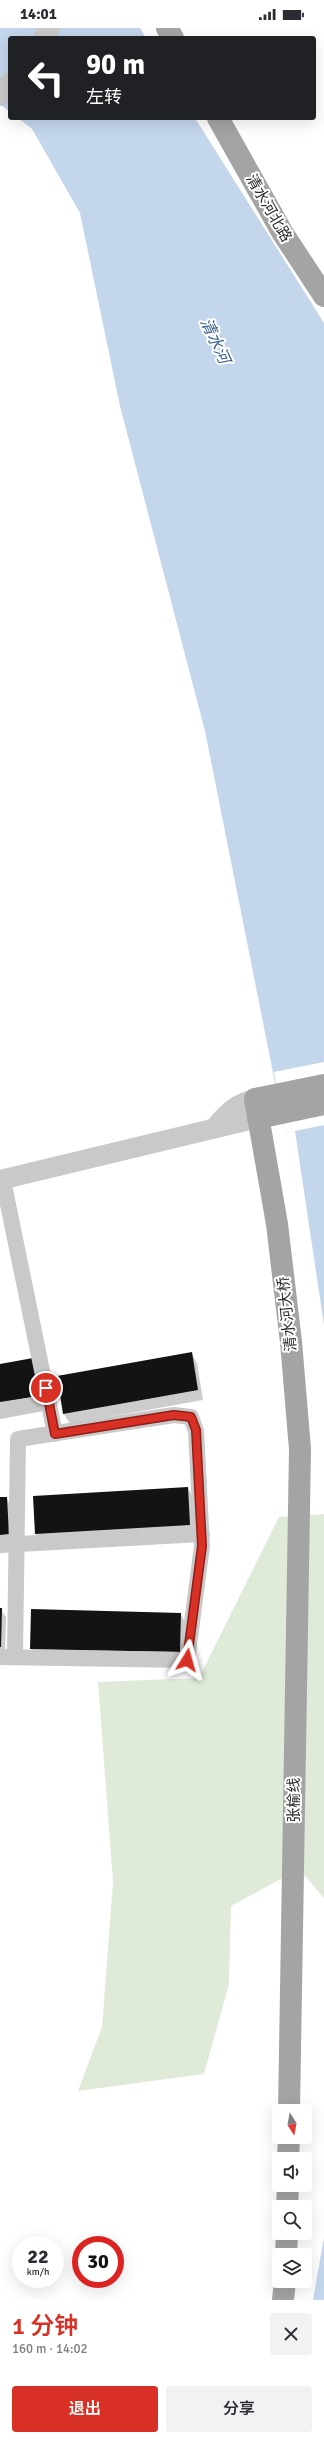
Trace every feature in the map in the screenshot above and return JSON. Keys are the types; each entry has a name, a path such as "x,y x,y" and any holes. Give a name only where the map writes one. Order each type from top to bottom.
{"main road":[{"name":"清水河北路","path":"219,120 282,232 324,296"},
{"name":"清水河北路","path":"230,120 293,225 324,272"},
{"path":"256,1108 280,1103 324,1085"},
{"path":"280,1103 324,1104"},
{"name":"清水河大桥","path":"256,1108 277,1224 291,1342 300,1449 299,1488"},
{"name":"张榆线","path":"289,2104 299,1488"},
{"path":"283,2300 284,2288"}],"street":[{"path":"0,96 8,85"},
{"path":"55,1434 1,1180 216,1126 225,1116 244,1101 256,1108"},
{"path":"0,1411 49,1402"},
{"path":"174,1415 191,1417 196,1430 202,1546 187,1660 8,1657 17,1544 18,1439 55,1434 174,1415"},
{"path":"0,1545 202,1534"}],"green space":[{"path":"324,1514 324,1898 299,1869 231,1906 229,1984 204,2074 78,2091 102,2027 113,1882 98,1682 199,1678 279,1517"}],"water":[{"path":"0,28 140,28 145,36 8,36 8,110 0,104"},
{"name":"清水河","path":"21,120 196,120 324,323 324,1325 295,1131 285,1133 205,731 120,406 80,213 32,129"},
{"path":"324,2237 324,2300 313,2300"}],"pier":[{"path":"324,1062 324,1125 285,1133 274,1072"}],"building":[{"path":"192,1352 198,1390 63,1414 57,1376"},
{"path":"33,1358 39,1396 0,1402 0,1364"},
{"path":"188,1487 190,1525 35,1534 33,1496"},
{"path":"0,1497 7,1497 9,1534 0,1535"},
{"path":"0,1608 2,1608 1,1647 0,1647"},
{"path":"31,1609 181,1613 180,1652 30,1649"}],"route":[{"path":"46,1388 55,1434 174,1415 191,1417 196,1430 202,1546 187,1660"}]}
